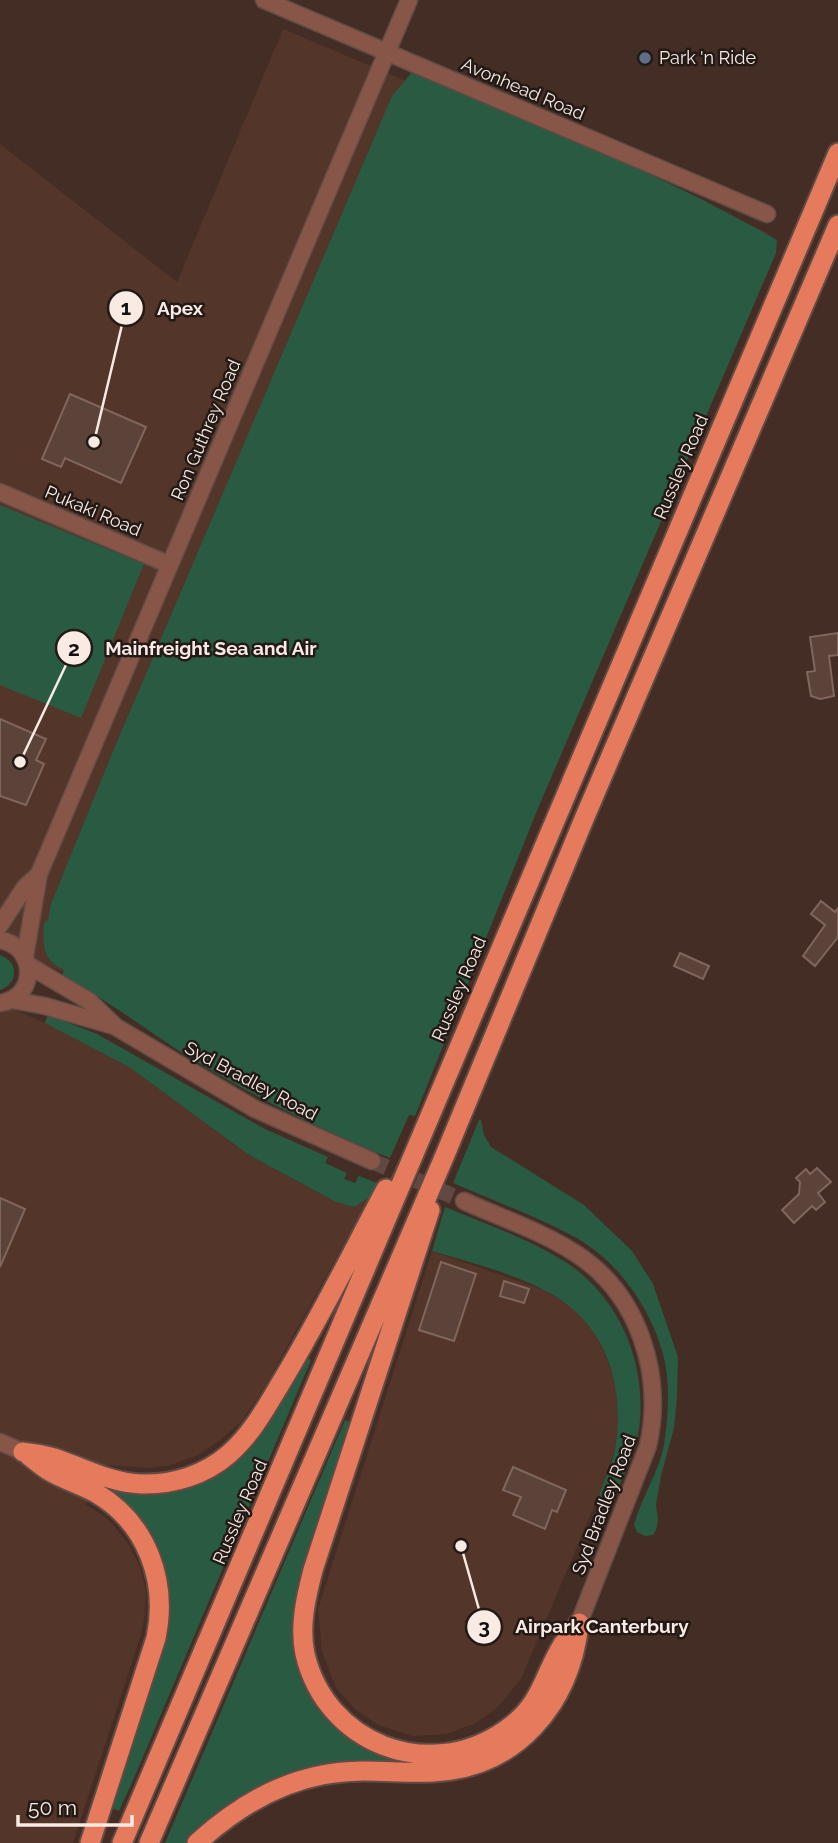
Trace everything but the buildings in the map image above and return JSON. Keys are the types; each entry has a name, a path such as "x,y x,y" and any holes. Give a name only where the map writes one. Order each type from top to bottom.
{"highway":[{"name":"Russley Road","path":"122,1843 836,155"},
{"path":"149,1843 445,1155 584,819 838,225"},
{"path":"23,1452 57,1458 114,1480 140,1484 166,1483 189,1478 230,1453 247,1436 264,1412 326,1305 441,1086"},
{"path":"445,1155 425,1231 313,1570 305,1603 305,1654 314,1681 331,1709 348,1726 391,1749 413,1754 452,1753 487,1741 519,1719 541,1692 562,1645 579,1623"},
{"path":"23,1452 51,1472 96,1493 119,1509 136,1529 157,1573 160,1607 156,1638 90,1843"},
{"path":"197,1843 234,1813 270,1792 321,1775 371,1770 451,1771 472,1766 502,1753 530,1732 550,1707 576,1650 579,1623"}],"street":[{"name":"Avonhead Road","path":"264,0 767,214"},
{"name":"Ron Guthrey Road","path":"4,1003 21,993 26,985 38,874 409,0"},
{"name":"Pukaki Road","path":"0,492 170,565"},
{"name":"Ron Guthrey Road","path":"0,925 25,887 38,874"},
{"name":"Syd Bradley Road","path":"0,940 13,944 27,961 89,1001 116,1027 255,1109 372,1161"},
{"name":"Syd Bradley Road","path":"4,1003 45,1006 116,1027"},
{"name":"Syd Bradley Road","path":"464,1201 559,1244 595,1269 625,1304 643,1338 650,1360 654,1395 649,1446 579,1623"},
{"path":"0,1442 23,1452"}],"shaded area":[{"path":"283,29 768,233 405,1113 0,946 0,144 177,282"},
{"path":"0,1003 54,1027 129,1067 249,1155 336,1202 354,1207 370,1197 263,1390 241,1422 198,1455 171,1465 149,1468 106,1465 86,1505 103,1515 128,1544 139,1564 146,1591 140,1638 73,1843 0,1843"},
{"path":"432,1251 544,1290 574,1308 594,1330 605,1354 617,1387 619,1421 614,1452 599,1495 521,1679 498,1707 476,1723 447,1734 413,1736 378,1725 356,1710 336,1688 322,1652 318,1609"}],"green space":[{"path":"413,71 643,171 777,240 776,253 536,813 415,1116 409,1115 390,1158 294,1115 225,1078 62,977 64,970 51,961 45,951 44,923 48,920 51,904 111,756 392,96"},
{"path":"0,505 144,564 81,718 0,685"},
{"path":"0,955 11,962 14,972 11,983 0,990"},
{"path":"48,1015 97,1034 265,1129 328,1157 325,1163 347,1173 344,1179 355,1183 359,1176 377,1183 370,1197 354,1207 336,1202 249,1155 129,1067 45,1023"},
{"path":"479,1120 491,1147 584,1205 632,1251 653,1284 678,1357 674,1428 661,1476 656,1505 658,1520 653,1535 645,1536 637,1532 634,1525 664,1445 667,1376 657,1336 629,1285 603,1257 587,1245 542,1221 453,1183"},
{"path":"445,1207 553,1254 585,1277 601,1293 614,1312 633,1352 638,1375 640,1420 626,1471 612,1500 606,1502 599,1495 615,1449 617,1401 606,1356 596,1336 582,1318 544,1290 503,1273 432,1251"},
{"path":"305,1356 311,1360 134,1778 119,1811 109,1807 165,1581 104,1491 106,1486 195,1483"},
{"path":"345,1420 353,1423 296,1635 298,1656 305,1683 322,1711 346,1734 389,1757 388,1765 325,1766 281,1778 230,1805 187,1843 165,1843"}],"tunnel":[{"path":"372,1161 464,1201"}],"place":[{"name":"Park 'n Ride","path":"645,58"},
{"name":"Apex","path":"94,442"},
{"name":"Mainfreight Sea and Air","path":"20,762"},
{"name":"Airpark Canterbury","path":"461,1546"}]}
